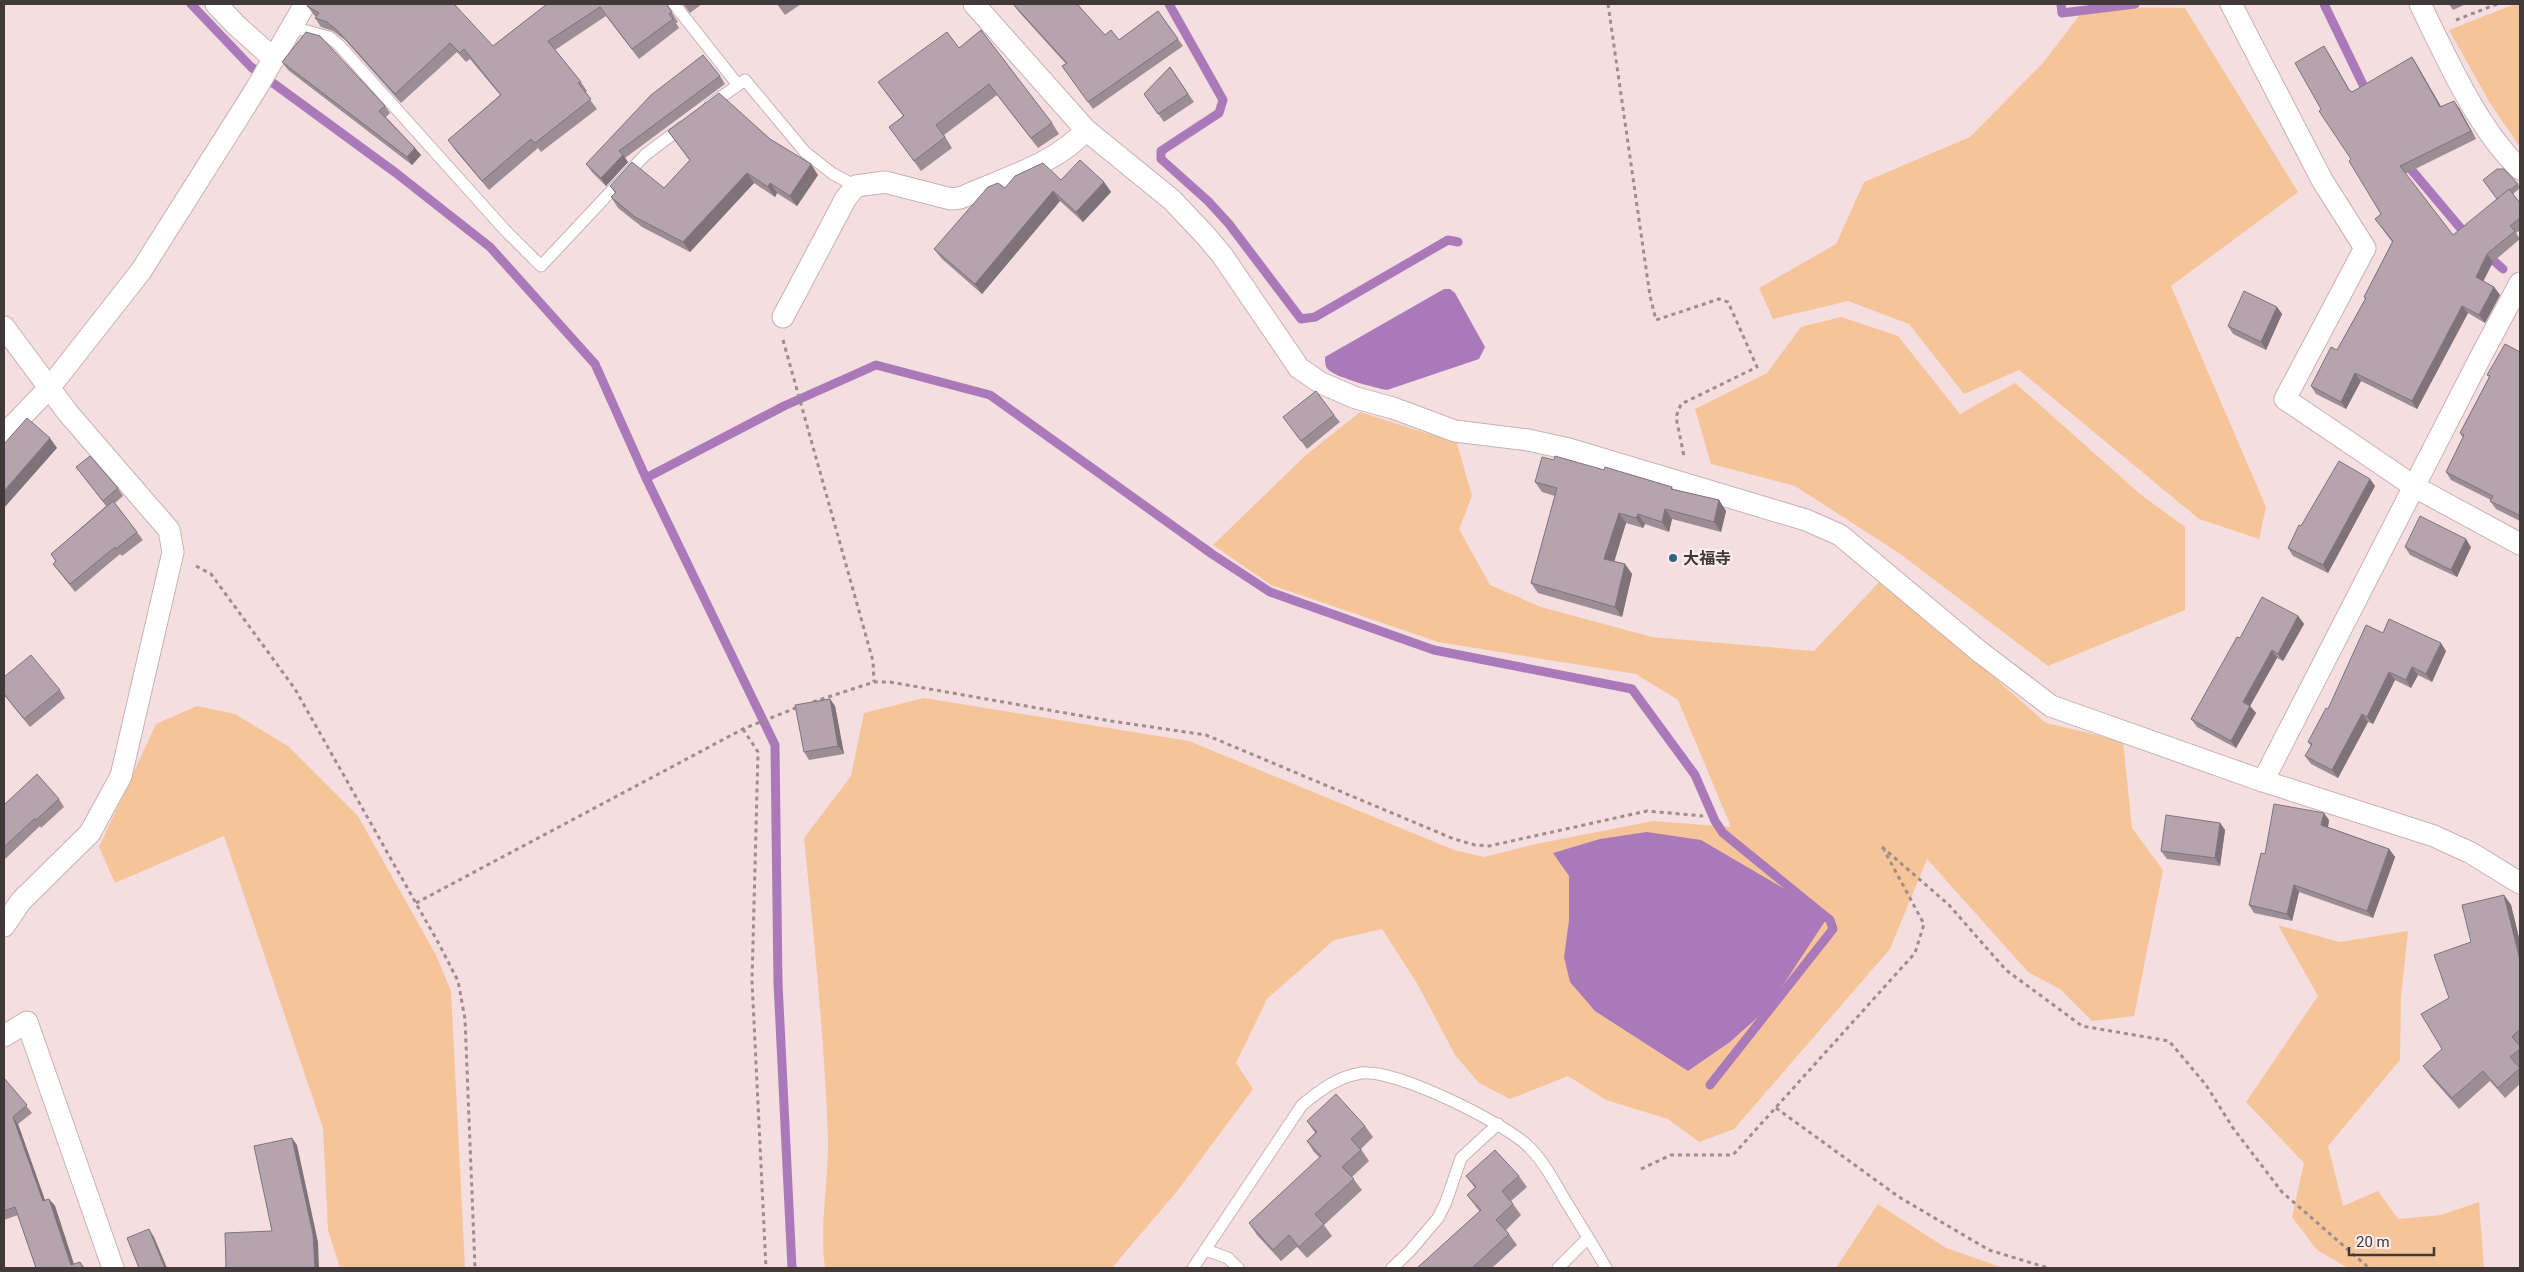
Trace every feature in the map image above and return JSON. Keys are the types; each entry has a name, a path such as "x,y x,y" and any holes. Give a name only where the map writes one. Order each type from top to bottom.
{"street":[{"path":"216,4 272,62"},
{"path":"4,435 50,387 141,271 256,89 305,4"},
{"path":"974,4 1086,130 1183,211 1222,255 1299,368 1320,383 1455,431 1528,440 1569,449 1806,520 1840,535 1980,652 2051,706 2263,781 2434,836 2471,854 2520,883"},
{"path":"2231,4 2322,180 2365,248 2285,399 2415,487 2520,544"},
{"path":"2420,4 2482,122 2508,157 2520,169"},
{"path":"783,317 846,198 856,186 885,182 951,199 960,198 1051,156 1076,140 1086,130"},
{"path":"2263,781 2480,358 2520,284"},
{"path":"4,327 68,414 169,530 173,552 121,776 90,833 21,901 4,926"},
{"path":"4,1036 27,1022 112,1268"}],"lane":[{"path":"674,4 738,84"},
{"path":"292,28 329,37 340,45 504,229 541,266 645,155 745,80 806,152 833,174 856,186"},
{"path":"1193,1268 1302,1106 1321,1089 1340,1079 1362,1073 1391,1077 1406,1082 1498,1124 1528,1146 1544,1164 1606,1268"},
{"path":"1392,1268 1438,1218 1446,1202 1461,1158 1498,1124"},
{"path":"1558,1268 1588,1238"},
{"path":"1206,1250 1228,1258 1238,1268"}],"path":[{"path":"1608,4 1650,296 1656,320 1719,299 1728,302 1757,367 1681,404 1677,410 1676,417 1690,486"},
{"path":"2432,30 2497,4"},
{"path":"783,317 783,339 874,661 874,682"},
{"path":"173,552 211,574 295,689 458,981 465,1019 476,1268"},
{"path":"812,703 874,682 890,682 1101,719 1206,735 1271,760 1454,839 1475,845 1489,846 1647,811 1703,816"},
{"path":"416,903 742,729 803,706"},
{"path":"742,729 758,752 752,980 766,1268"},
{"path":"1641,1169 1671,1156 1732,1155 1915,953 1924,924 1882,847 1948,904 2006,970 2082,1026 2169,1041 2206,1085 2233,1128 2282,1192 2369,1268"},
{"path":"1776,1108 1907,1202 1989,1250 2048,1268"}],"shaded area":[{"path":"2515,4 2520,4 2520,147 2490,103 2449,30"},
{"path":"2086,7 2185,8 2298,192 2171,286 2266,507 2259,539 2199,519 2019,370 1964,394 1909,324 1848,301 1773,319 1759,288 1836,244 1864,182 1970,137 2042,64"},
{"path":"1444,289 1450,289 1455,293 1485,347 1479,359 1387,390 1349,380 1327,368 1325,357"},
{"path":"1841,317 1898,336 1960,414 2015,383 2140,494 2185,527 2185,610 2048,666 1899,553 1795,486 1711,464 1695,409 1767,373 1801,327"},
{"path":"1360,412 1457,443 1472,496 1459,529 1490,585 1541,607 1652,637 1814,651 1882,579 2046,723 2123,741 2132,828 2163,870 2134,1016 2092,1021 2060,989 2028,972 1927,859 1890,949 1734,1129 1699,1142 1668,1119 1606,1100 1568,1076 1510,1099 1479,1083 1455,1055 1418,985 1382,929 1334,940 1267,999 1236,1063 1253,1089 1178,1190 1112,1268 825,1268 823,1235 828,1136 818,987 804,838 851,776 864,713 924,698 1189,741 1454,850 1484,857 1536,844 1653,821 1731,827 1678,700 1636,674 1438,642 1271,585 1213,545 1305,456","holes":["1554,853 1767,1008 1730,1042 1688,1071 1564,957 1569,920 1569,875"]},
{"path":"197,706 235,714 288,746 358,816 436,955 451,991 465,1268 340,1268 328,1230 323,1128 224,836 115,883 99,847 156,724"},
{"path":"1647,832 1701,840 1829,915 1768,1008 1730,1042 1688,1071 1595,1011 1570,982 1564,957 1569,920 1569,876 1553,853 1600,839"},
{"path":"2278,925 2340,942 2408,931 2401,997 2400,1060 2328,1146 2343,1206 2378,1191 2398,1219 2441,1215 2479,1202 2484,1268 2348,1268 2317,1250 2292,1217 2304,1163 2246,1102 2318,996"},
{"path":"1878,1204 1946,1248 2004,1268 1836,1268"}],"building":[{"path":"308,4 454,4 493,46 547,4 666,4 672,12 669,14 673,19 632,49 600,7 548,41 581,82 578,83 591,99 535,143 531,139 482,181 448,140 501,95 464,49 460,53 450,43 395,94 338,31 327,22 315,18 319,13 307,6"},
{"path":"1013,4 1077,4 1105,35 1111,30 1119,40 1158,11 1178,39 1088,102 1062,66 1067,63"},
{"path":"981,30 1052,123 1031,138 989,84 936,125 945,137 914,161 889,127 904,116 878,82 947,32 959,48"},
{"path":"306,32 320,36 385,106 379,111 415,148 407,157 282,62"},
{"path":"2324,46 2349,90 2352,92 2412,57 2440,107 2454,101 2471,131 2400,166 2453,235 2509,189 2520,203 2520,218 2510,226 2515,231 2487,254 2476,277 2494,287 2479,315 2462,306 2412,401 2355,373 2341,402 2311,386 2331,347 2337,350 2366,298 2364,297 2393,241 2375,219 2381,214 2349,161 2351,159 2319,111 2321,109 2295,63"},
{"path":"703,55 720,76 619,151 623,155 601,178 586,164 651,95"},
{"path":"1170,67 1188,94 1158,114 1144,94"},
{"path":"719,93 770,139 811,164 790,196 770,183 768,187 747,173 683,242 635,217 611,197 616,192 610,186 632,162 664,188 690,160 668,131"},
{"path":"1080,160 1104,182 1076,212 1053,191 975,284 934,249 988,187 998,183 1005,188 1015,176 1043,163 1061,180"},
{"path":"2497,169 2504,169 2518,184 2497,199 2483,180"},
{"path":"2244,291 2277,307 2261,342 2228,326"},
{"path":"2505,344 2520,352 2519,515 2490,501 2493,496 2446,472 2464,435 2460,433 2490,376 2487,375"},
{"path":"1316,391 1334,415 1301,441 1283,417"},
{"path":"27,418 50,438 4,491 4,444"},
{"path":"90,456 118,488 103,501 76,467"},
{"path":"1555,456 1604,470 1605,467 1672,487 1671,489 1719,500 1714,522 1665,509 1662,522 1638,514 1636,518 1619,513 1604,559 1625,564 1615,607 1531,583 1557,488 1535,482 1542,457 1554,460"},
{"path":"2339,461 2370,479 2323,565 2288,548 2299,525 2301,526"},
{"path":"113,501 137,532 116,549 115,547 70,584 53,564 56,561 51,554"},
{"path":"2420,516 2466,539 2451,570 2405,547"},
{"path":"2262,597 2298,616 2278,654 2272,650 2243,702 2250,706 2231,741 2191,719 2237,637 2240,638"},
{"path":"2389,619 2441,643 2426,674 2412,667 2406,680 2389,672 2367,717 2362,714 2332,770 2305,756 2312,744 2308,742 2326,708 2328,709 2366,625 2383,633"},
{"path":"31,655 60,690 24,719 4,694 4,677"},
{"path":"830,699 838,746 804,752 795,705"},
{"path":"37,774 59,799 4,847 4,805"},
{"path":"2274,804 2324,813 2321,825 2389,849 2367,911 2294,885 2287,914 2249,905 2261,853 2265,854"},
{"path":"2166,815 2220,823 2215,858 2161,851"},
{"path":"2504,895 2520,960 2520,1029 2512,1037 2520,1046 2520,1049 2510,1057 2520,1068 2498,1088 2483,1071 2452,1098 2423,1066 2442,1049 2421,1014 2449,998 2434,955 2471,942 2462,905"},
{"path":"4,1078 27,1105 13,1117 43,1201 49,1199 71,1265 80,1262 83,1268 36,1268 15,1207 4,1211"},
{"path":"1336,1094 1365,1126 1351,1139 1361,1150 1342,1167 1354,1179 1315,1214 1324,1224 1299,1247 1289,1235 1273,1250 1249,1223 1321,1156 1307,1141 1317,1132 1307,1121"},
{"path":"292,1138 313,1234 315,1268 226,1268 225,1233 272,1231 254,1146"},
{"path":"1495,1150 1519,1176 1502,1191 1513,1204 1496,1220 1509,1234 1472,1268 1417,1268 1481,1210 1467,1195 1476,1187 1466,1176"},
{"path":"149,1229 165,1268 139,1268 127,1238"}],"waterway":[{"path":"191,4 251,67 396,173 490,247 595,364 646,478 775,745 778,983 792,1268"},
{"path":"1169,4 1223,100 1219,113 1161,151 1161,159 1208,201 1229,224 1301,319 1315,317 1448,240 1458,242"},
{"path":"2061,4 2062,13 2135,4"},
{"path":"2324,4 2368,95"},
{"path":"2404,161 2468,237"},
{"path":"2485,253 2503,269"},
{"path":"646,478 784,406 876,365 990,395 1212,554 1270,592 1434,650 1632,689 1695,775 1715,821 1723,833 1830,920 1833,929 1710,1085"}],"place":[{"name":"大福寺","path":"1673,558"}]}
